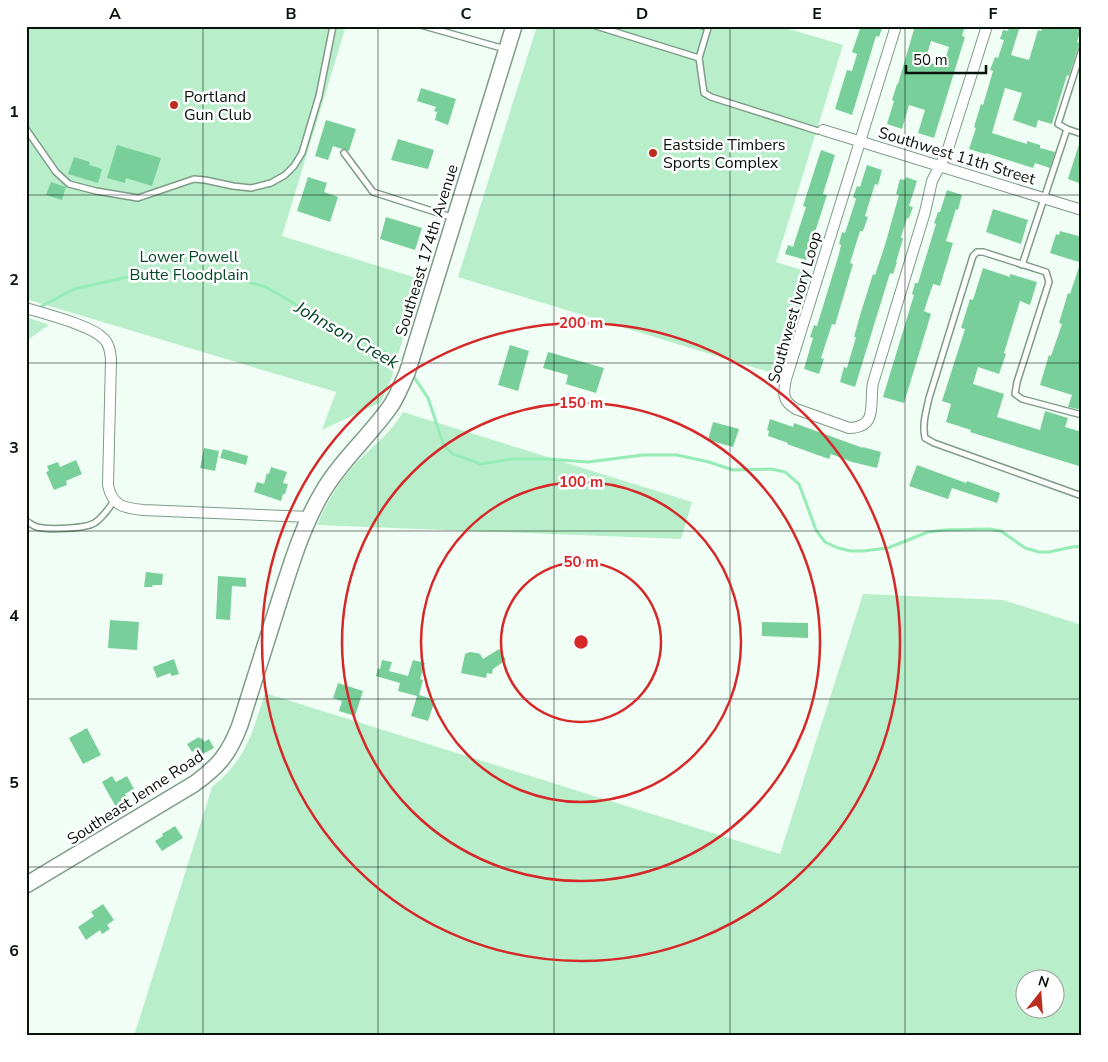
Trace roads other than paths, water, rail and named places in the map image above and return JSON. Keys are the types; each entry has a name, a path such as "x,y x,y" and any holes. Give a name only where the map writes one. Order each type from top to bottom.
{"main road":[{"name":"Southeast 174th Avenue","path":"298,547 310,517 330,481 384,414 401,387 514,26"},
{"name":"Southeast Jenne Road","path":"26,885 194,784 209,774 223,760 240,725 298,547"}],"street":[{"name":"Southwest Ivory Loop","path":"896,26 784,390 785,398 790,406 796,410 850,428 856,428 868,422 872,408 871,392 873,383 925,212 932,181 947,152 987,26"},
{"name":"Southwest 11th Street","path":"823,130 1082,210"},
{"path":"26,308 93,330 104,338 107,343 111,359 108,485 114,500 124,507 143,510 310,517"}],"lane":[{"path":"26,128 56,172 69,184 138,198 194,179 251,188 271,183 285,175 294,166 302,153 319,96 333,26"},
{"path":"424,26 507,50"},
{"path":"596,26 699,58"},
{"path":"703,26 708,28 699,58 704,93 818,131 823,130"},
{"path":"1082,49 1058,124 1082,134"},
{"path":"1022,265 1067,129"},
{"path":"344,154 373,192 454,219"},
{"path":"1082,415 1022,399 1015,394 1017,382 1049,282 1046,272 983,252 977,252 973,256 929,398 923,431 925,438 934,443 1082,496"},
{"path":"26,521 37,527 84,526 98,521 106,513 114,500"}],"waterway":[{"name":"Johnson Creek","path":"38,308 74,289 128,277 167,271 196,271 266,287 317,319 373,345 399,360 404,366"},
{"name":"Johnson Creek","path":"412,374 428,398 444,446 453,454 481,464 512,459 588,462 643,455 677,455 709,462 733,470 771,469 785,472 799,484 816,530 825,542 851,551 888,548 928,532 989,529 1001,531 1025,548 1039,552 1082,546"}],"place":[{"name":"Portland Gun Club","path":"174,105"},
{"name":"Eastside Timbers Sports Complex","path":"653,153"}],"park label":[{"name":"Lower Powell Butte Floodplain","path":"189,265"}]}
